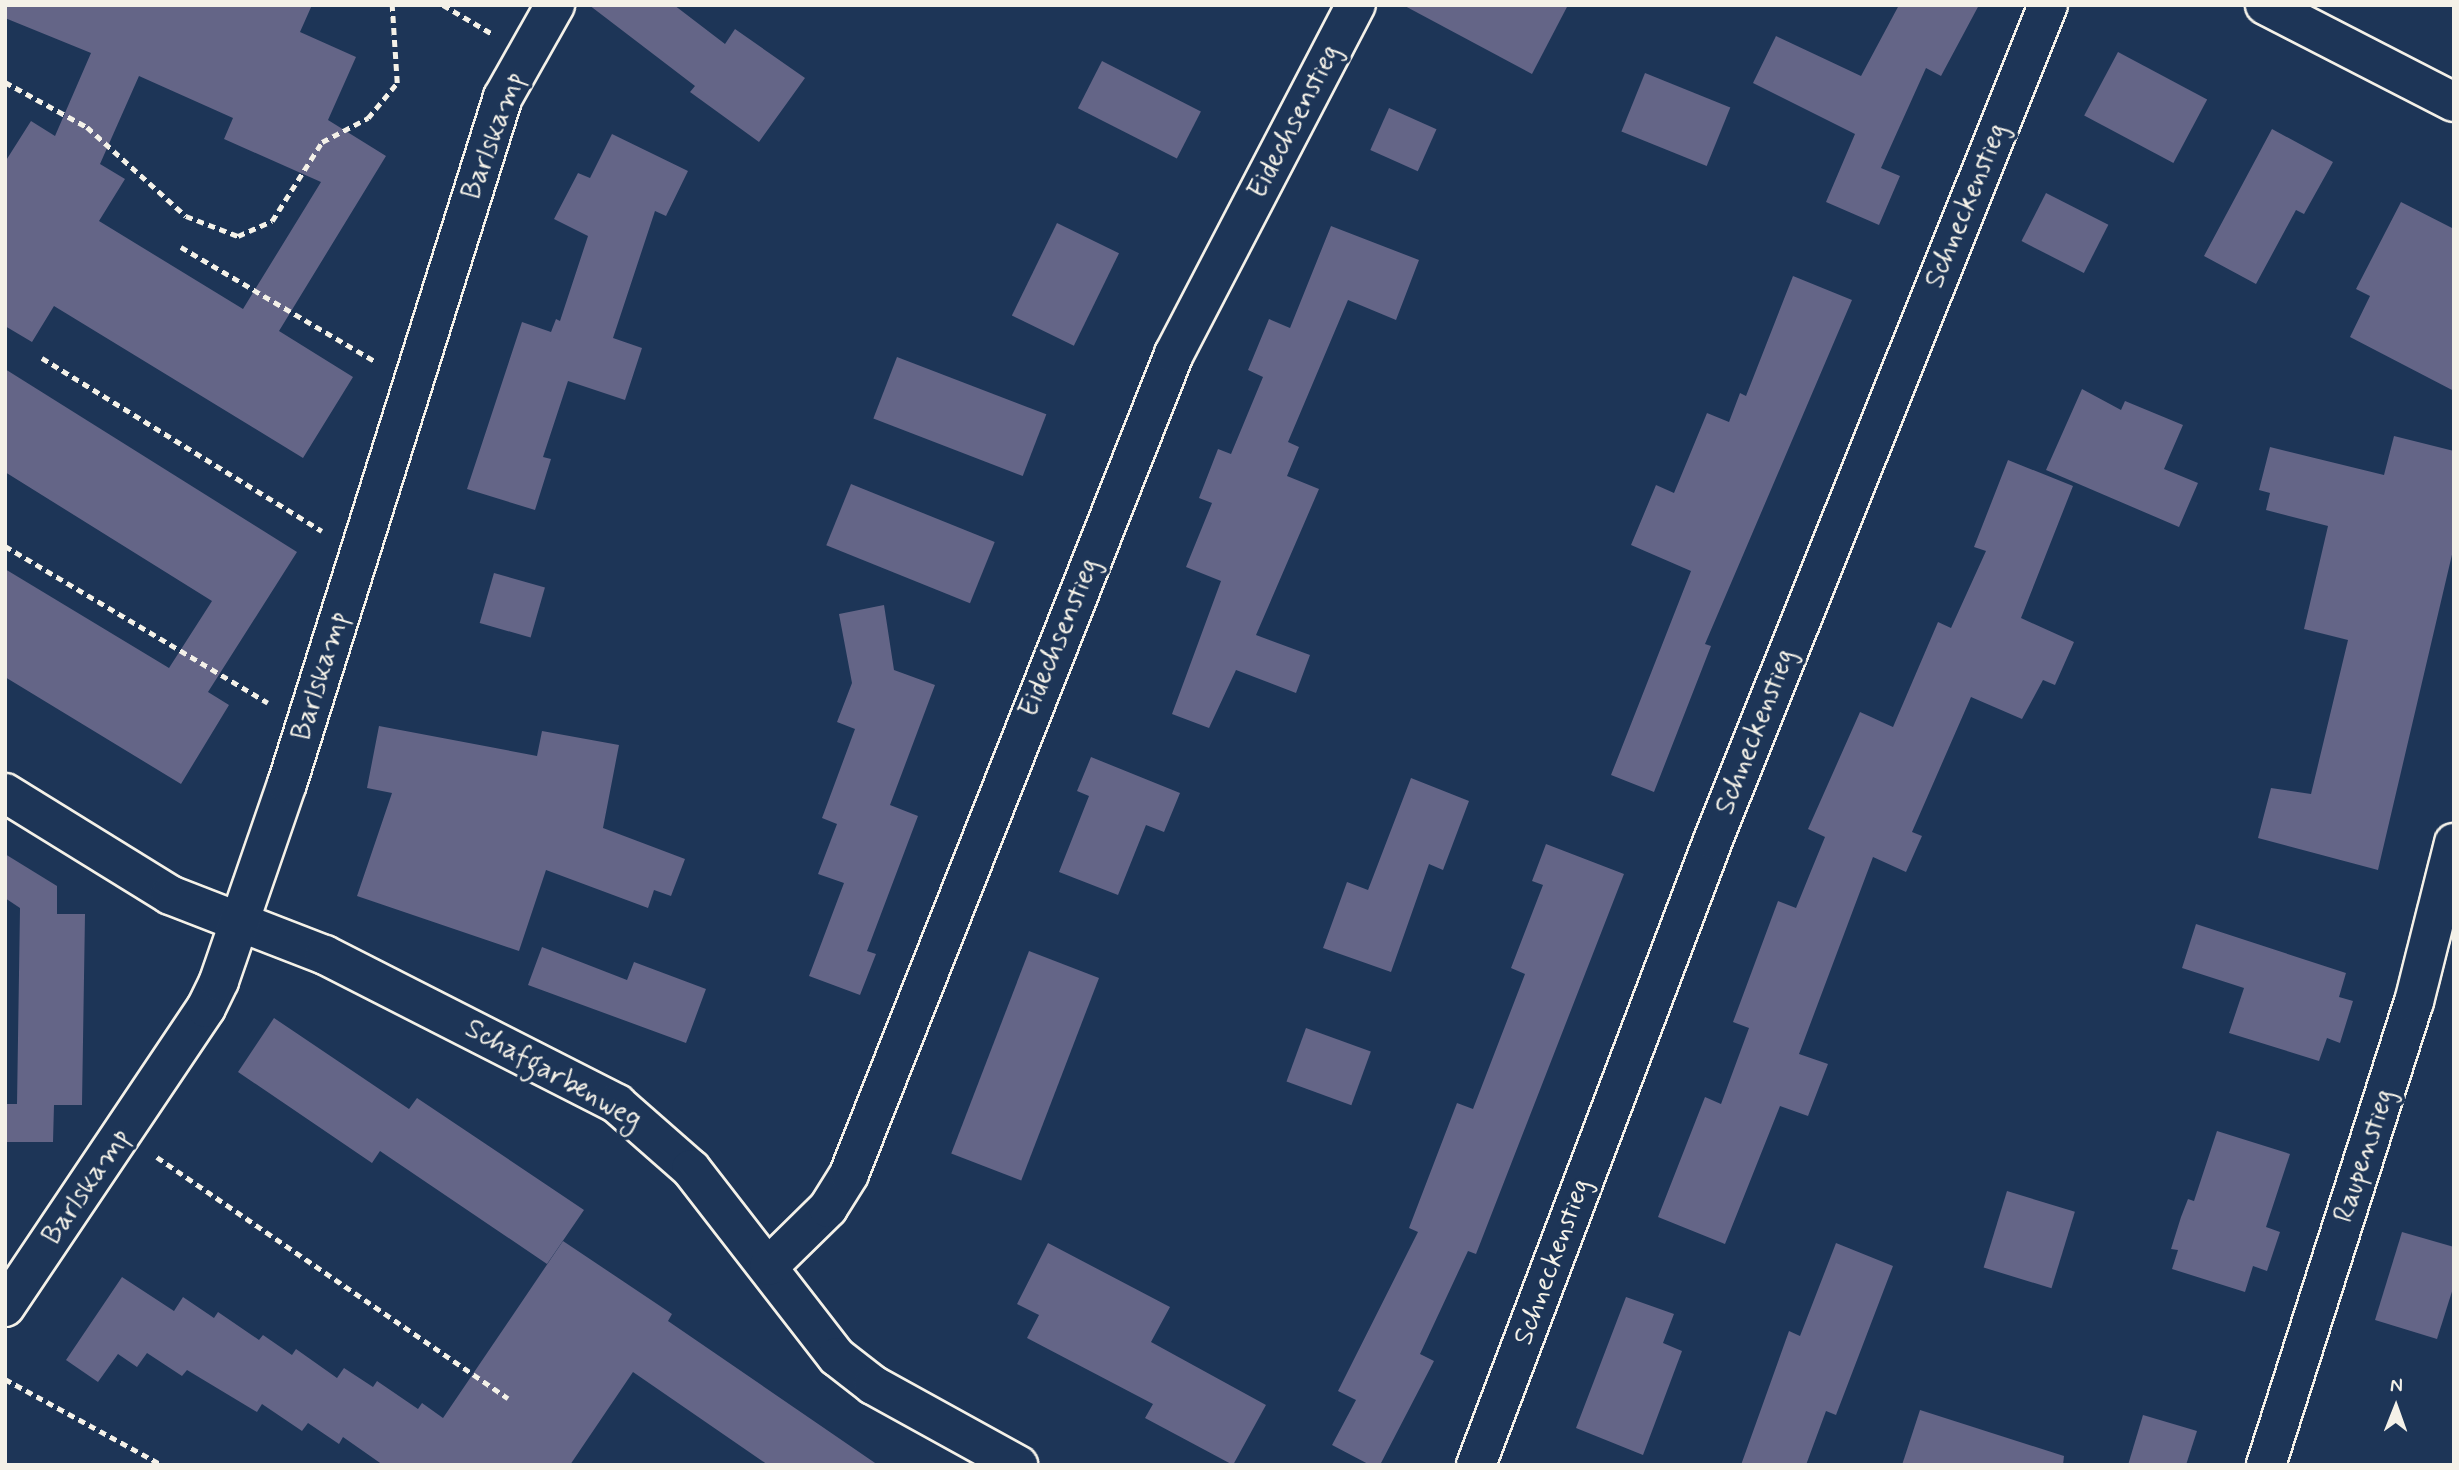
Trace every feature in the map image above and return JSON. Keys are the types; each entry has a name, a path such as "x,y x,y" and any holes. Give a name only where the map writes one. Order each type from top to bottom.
{"street":[{"name":"Barlskamp","path":"5,1307 206,1008 240,922 503,97 555,5"},
{"name":"Eidechsenstieg","path":"769,1266 828,1208 849,1174 1174,354 1356,5"},
{"name":"Schneckenstieg","path":"1476,1465 1772,690 2048,5"},
{"path":"2265,5 2454,102"},
{"name":"Schafgarbenweg","path":"5,793 170,895 325,956 617,1104 691,1169 769,1266 806,1323 836,1357 873,1385 1018,1465"},
{"name":"Raupenstieg","path":"2266,1465 2414,1002 2454,844"}],"path":[{"path":"5,82 88,127 187,216 239,236 272,221 322,142 368,118 397,83 392,5"},
{"name":"Barlskamp","path":"443,5 498,37"},
{"path":"181,247 379,364"},
{"path":"42,358 335,539"},
{"path":"5,546 281,710"},
{"path":"154,1155 508,1398"},
{"path":"5,1379 162,1465"}],"building":[{"path":"5,5 312,5 300,32 356,57 328,120 386,156 279,331 353,377 303,458 54,306 32,342 5,326 5,162 31,121 55,136 91,53 5,18","holes":["139,76 233,118 224,139 321,182 243,309 99,221 125,179 100,164"]},
{"path":"589,5 674,5 725,44 735,29 805,78 759,142 690,92 695,86"},
{"path":"1403,5 1568,5 1532,74"},
{"path":"1899,5 1979,5 1941,76 1926,68 1881,168 1900,176 1879,225 1826,202 1855,134 1753,83 1776,36 1861,76"},
{"path":"2118,52 2207,99 2173,163 2084,116"},
{"path":"1102,61 1201,111 1177,159 1078,108"},
{"path":"1645,73 1730,107 1707,166 1621,131"},
{"path":"1389,108 1437,129 1418,171 1370,150"},
{"path":"2272,129 2333,162 2304,214 2296,210 2256,284 2204,256"},
{"path":"612,134 688,171 666,216 655,211 613,338 642,348 625,400 568,381 543,457 551,459 535,510 467,489 522,322 551,332 556,319 560,321 588,236 554,219 578,173 590,178"},
{"path":"2046,193 2108,225 2084,273 2021,241"},
{"path":"2401,202 2454,229 2454,391 2350,337 2370,296 2356,289"},
{"path":"1057,223 1119,253 1074,346 1012,316"},
{"path":"1331,226 1419,260 1396,320 1348,300 1288,442 1299,447 1287,476 1319,489 1256,635 1310,655 1296,693 1236,670 1209,728 1172,714 1221,581 1186,567 1212,503 1199,498 1218,449 1231,454 1263,377 1248,370 1269,319 1290,328"},
{"path":"1793,276 1852,300 1705,644 1711,646 1654,792 1611,775 1691,571 1631,545 1656,485 1674,493 1707,413 1729,422 1740,393 1746,396"},
{"path":"897,357 1046,414 1023,476 873,419"},
{"path":"5,369 297,552 208,692 229,705 181,784 5,677 5,569 169,668 212,601 5,472"},
{"path":"2082,389 2121,410 2125,401 2183,425 2164,469 2198,483 2179,527 2046,470"},
{"path":"2394,436 2454,451 2454,546 2378,870 2258,838 2271,788 2311,794 2348,640 2304,629 2328,526 2266,510 2270,493 2259,490 2270,447 2384,475"},
{"path":"2008,460 2073,486 2021,618 2074,642 2055,685 2043,680 2022,719 1971,697 1912,832 1922,836 1906,872 1873,857 1799,1054 1828,1064 1808,1116 1780,1106 1725,1244 1658,1217 1705,1097 1721,1104 1749,1028 1733,1022 1778,901 1796,908 1825,837 1808,829 1860,712 1893,727 1938,622 1951,628 1986,551 1974,547"},
{"path":"851,484 995,542 970,603 826,545"},
{"path":"494,573 545,588 531,638 480,623"},
{"path":"884,605 894,670 935,685 890,805 918,816 867,951 876,954 860,995 809,976 844,883 818,874 837,824 822,818 855,729 837,722 852,683 839,614"},
{"path":"379,726 537,756 542,731 619,745 603,828 685,859 671,896 654,890 648,908 546,870 519,951 357,896 392,793 367,788"},
{"path":"1091,757 1180,793 1164,832 1146,825 1118,895 1059,872 1089,796 1077,791"},
{"path":"1411,778 1469,801 1443,870 1429,864 1391,972 1323,948 1347,882 1368,890"},
{"path":"1546,844 1624,874 1476,1254 1468,1251 1420,1354 1434,1361 1380,1465 1370,1465 1332,1445 1356,1400 1338,1391 1418,1232 1409,1228 1457,1103 1473,1109 1525,974 1511,968 1543,885 1532,881"},
{"path":"5,854 57,886 57,914 85,914 82,1105 54,1105 53,1142 5,1142 5,1104 17,1104 20,908 5,898"},
{"path":"2196,924 2346,973 2339,997 2353,1001 2340,1043 2327,1038 2319,1061 2229,1033 2244,988 2182,968"},
{"path":"542,947 627,980 634,962 706,989 686,1043 528,985"},
{"path":"1029,951 1099,978 1021,1180 951,1154"},
{"path":"274,1018 409,1109 417,1098 584,1210 547,1264 380,1151 372,1163 238,1072"},
{"path":"1306,1028 1371,1052 1351,1105 1287,1082"},
{"path":"2217,1131 2290,1154 2266,1227 2280,1232 2267,1271 2253,1266 2245,1292 2172,1269 2178,1250 2171,1249 2181,1217 2188,1199 2194,1201"},
{"path":"2007,1191 2075,1212 2052,1288 1984,1268"},
{"path":"2402,1232 2454,1247 2454,1285 2437,1339 2375,1320"},
{"path":"563,1241 672,1314 668,1321 878,1465 768,1465 633,1372 570,1465 383,1465 343,1437 339,1444 308,1423 302,1431 262,1404 257,1412 187,1370 182,1376 147,1353 137,1367 118,1354 98,1382 66,1360 122,1277 174,1311 183,1297 214,1318 218,1312 259,1340 263,1335 292,1355 296,1349 337,1378 344,1368 373,1387 377,1381 418,1409 422,1403 443,1418"},
{"path":"1048,1243 1170,1307 1151,1342 1266,1405 1233,1465 1145,1418 1153,1404 1027,1338 1039,1315 1017,1304"},
{"path":"1836,1243 1893,1266 1836,1415 1826,1411 1806,1465 1741,1465 1789,1331 1800,1336"},
{"path":"1626,1297 1674,1314 1663,1343 1682,1351 1643,1455 1576,1428"},
{"path":"1920,1410 2064,1456 2063,1465 1902,1465"},
{"path":"2143,1415 2197,1431 2186,1465 2128,1465"}]}
